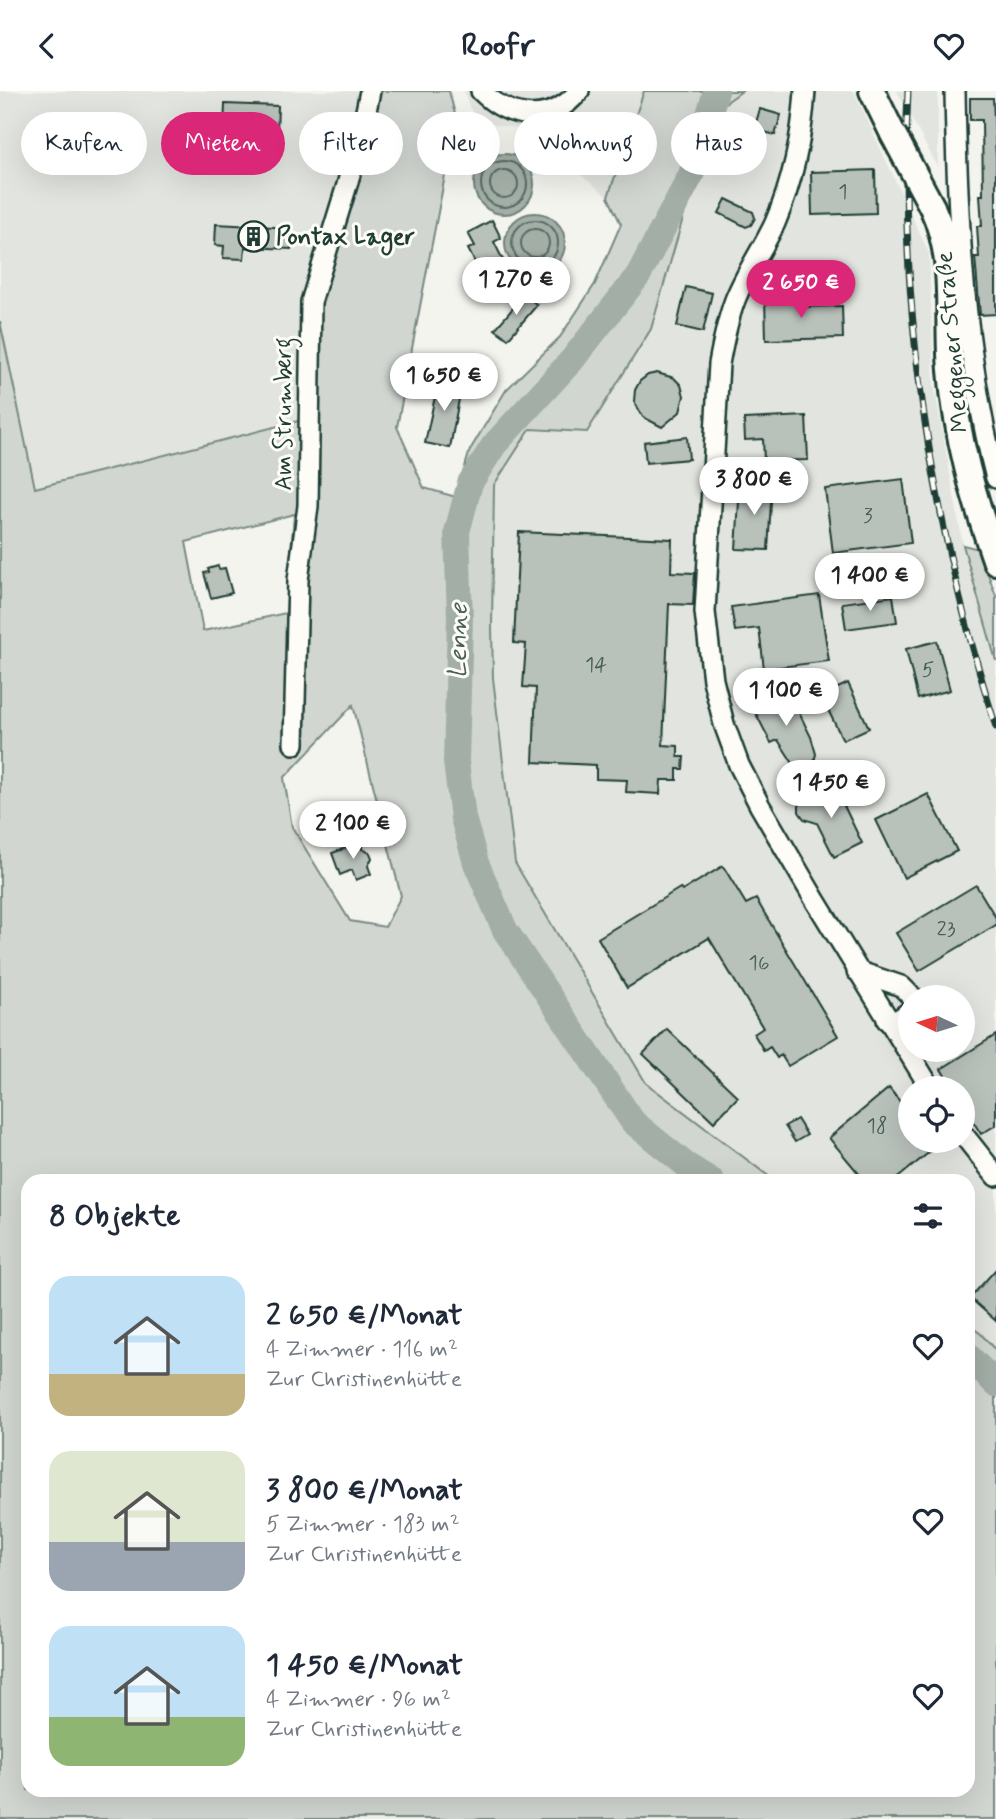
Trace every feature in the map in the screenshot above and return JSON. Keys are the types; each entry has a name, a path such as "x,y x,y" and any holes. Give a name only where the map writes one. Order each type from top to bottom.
{"main road":[{"name":"Meggener Straße","path":"872,91 932,207 947,249 948,328 956,416 969,477 996,562"}],"street":[{"name":"Am Strumberg","path":"294,744 298,580 308,506 311,302 347,185 370,91"},
{"path":"481,91 506,111 522,115 552,111 570,102 579,91"},
{"path":"805,91 799,147 791,177 774,225 735,300 724,333 719,363 705,587 706,638 718,702 739,765 760,806 857,971 923,1076"},
{"path":"955,91 956,171 968,309 983,416 996,478"},
{"path":"857,971 898,985"},
{"path":"887,1020 898,1020"},
{"path":"975,1149 996,1176"}],"shaded area":[{"path":"0,91 364,91 360,112 299,112 299,175 348,175 302,420 35,488 0,329"},
{"path":"374,91 449,91 454,112 417,112 417,175 445,175 397,427 424,488 456,497 470,450 506,390 560,337 595,284 621,224 608,197 615,175 657,175 657,112 637,112 644,91 742,91 714,112 671,112 671,175 696,175 651,329 587,432 530,429 494,485 493,678 515,863 646,1083 766,1174 21,1174 21,1797 975,1797 975,1329 996,1351 996,1819 0,1819 0,321 35,488 302,420 316,292 350,175 403,175 403,112 368,112","holes":["294,514 286,613 203,631 186,542","353,705 401,896 385,927 350,921 292,827 284,778"]},
{"path":"464,91 644,91 637,112 514,112 514,128 500,126 500,112 472,112"},
{"path":"742,91 854,91 929,253 934,384 963,545 996,661 996,1351 975,1329 975,1174 766,1174 646,1083 515,863 493,678 494,485 530,429 587,432 651,329 696,175 767,175 767,112 714,111"},
{"path":"897,91 938,91 938,168"},
{"path":"581,175 615,175 608,197"},
{"path":"963,545 979,549 996,596 996,661"}],"water":[{"path":"500,154 514,155 514,175 533,175 534,190 529,201 510,214 498,214 487,209 474,190 475,175 500,175"},
{"path":"529,213 541,213 560,226 565,243 563,255 552,268 541,273 529,273 510,260 505,249 505,237 518,218"}],"building":[{"path":"970,98 993,98 996,157 996,314 980,315 975,257 979,257 977,226 982,226 982,120 970,120"},
{"path":"225,104 278,106 278,112 225,112"},
{"path":"760,109 781,115 775,135 767,133 767,112 759,112"},
{"path":"875,170 876,213 812,215 811,172"},
{"path":"726,199 753,212 755,218 751,225 746,227 719,213"},
{"path":"492,220 501,238 494,242 512,278 489,290 468,249 475,246 468,233"},
{"name":"Pontax Lager","path":"216,224 292,228 291,249 245,247 244,259 223,258 224,246 215,245"},
{"path":"686,287 712,293 703,332 677,326"},
{"path":"525,294 537,305 508,339 495,329"},
{"path":"799,296 799,307 842,306 843,338 766,340 765,297"},
{"path":"657,373 674,378 681,385 684,396 680,412 662,427 643,417 634,401 635,390 640,381"},
{"path":"439,378 462,383 450,448 425,443"},
{"path":"806,416 808,460 764,461 763,439 745,440 744,419"},
{"path":"687,437 689,459 646,463 644,442"},
{"path":"903,479 911,543 833,553 825,489"},
{"path":"740,485 772,486 768,550 736,549"},
{"path":"519,532 672,539 671,572 695,573 693,605 669,604 663,745 678,746 678,757 684,757 683,769 677,769 677,780 661,780 660,794 626,792 627,780 596,779 596,765 533,762 536,688 523,687 526,644 514,643"},
{"path":"218,566 219,569 225,568 232,593 211,598 204,573"},
{"path":"819,595 829,661 764,669 759,628 735,631 731,607"},
{"path":"893,596 897,622 846,629 842,603"},
{"path":"937,641 950,690 918,699 906,649"},
{"path":"848,683 869,728 843,740 821,696"},
{"path":"787,688 811,737 816,754 813,765 804,770 794,765 778,740 771,743 751,704"},
{"path":"834,785 862,843 834,857 817,823 804,819 799,812 799,806 801,801"},
{"path":"928,794 957,851 904,878 876,820"},
{"path":"362,842 362,849 370,853 372,858 368,866 371,874 356,880 352,870 340,875 332,853"},
{"path":"723,866 746,904 756,899 838,1036 788,1066 781,1055 777,1058 770,1047 764,1051 754,1034 763,1028 709,938 627,988 598,938 680,888 682,891"},
{"path":"976,885 996,918 996,925 919,971 896,933"},
{"path":"667,1029 738,1097 714,1122 643,1054"},
{"path":"996,1035 996,1125 981,1134 975,1125 975,1076 945,1076 941,1069 952,1062 975,1062 975,1048"},
{"path":"889,1088 898,1099 898,1153 928,1153 903,1174 859,1174 829,1138"},
{"path":"797,1119 807,1135 795,1142 785,1126"},
{"path":"996,1269 996,1321 975,1302 975,1292"}],"waterway":[{"name":"Lenne","path":"701,1174 633,1122 505,930 476,863 463,818 456,762 460,618 457,532 470,483 494,445 572,360 638,276 691,175 716,91"},
{"name":"Lenne","path":"975,1363 996,1384"}],"railway":[{"path":"908,91 908,252 924,413 954,572 996,727"}],"place":[{"name":"Pontax Lager","path":"253,237"}]}
